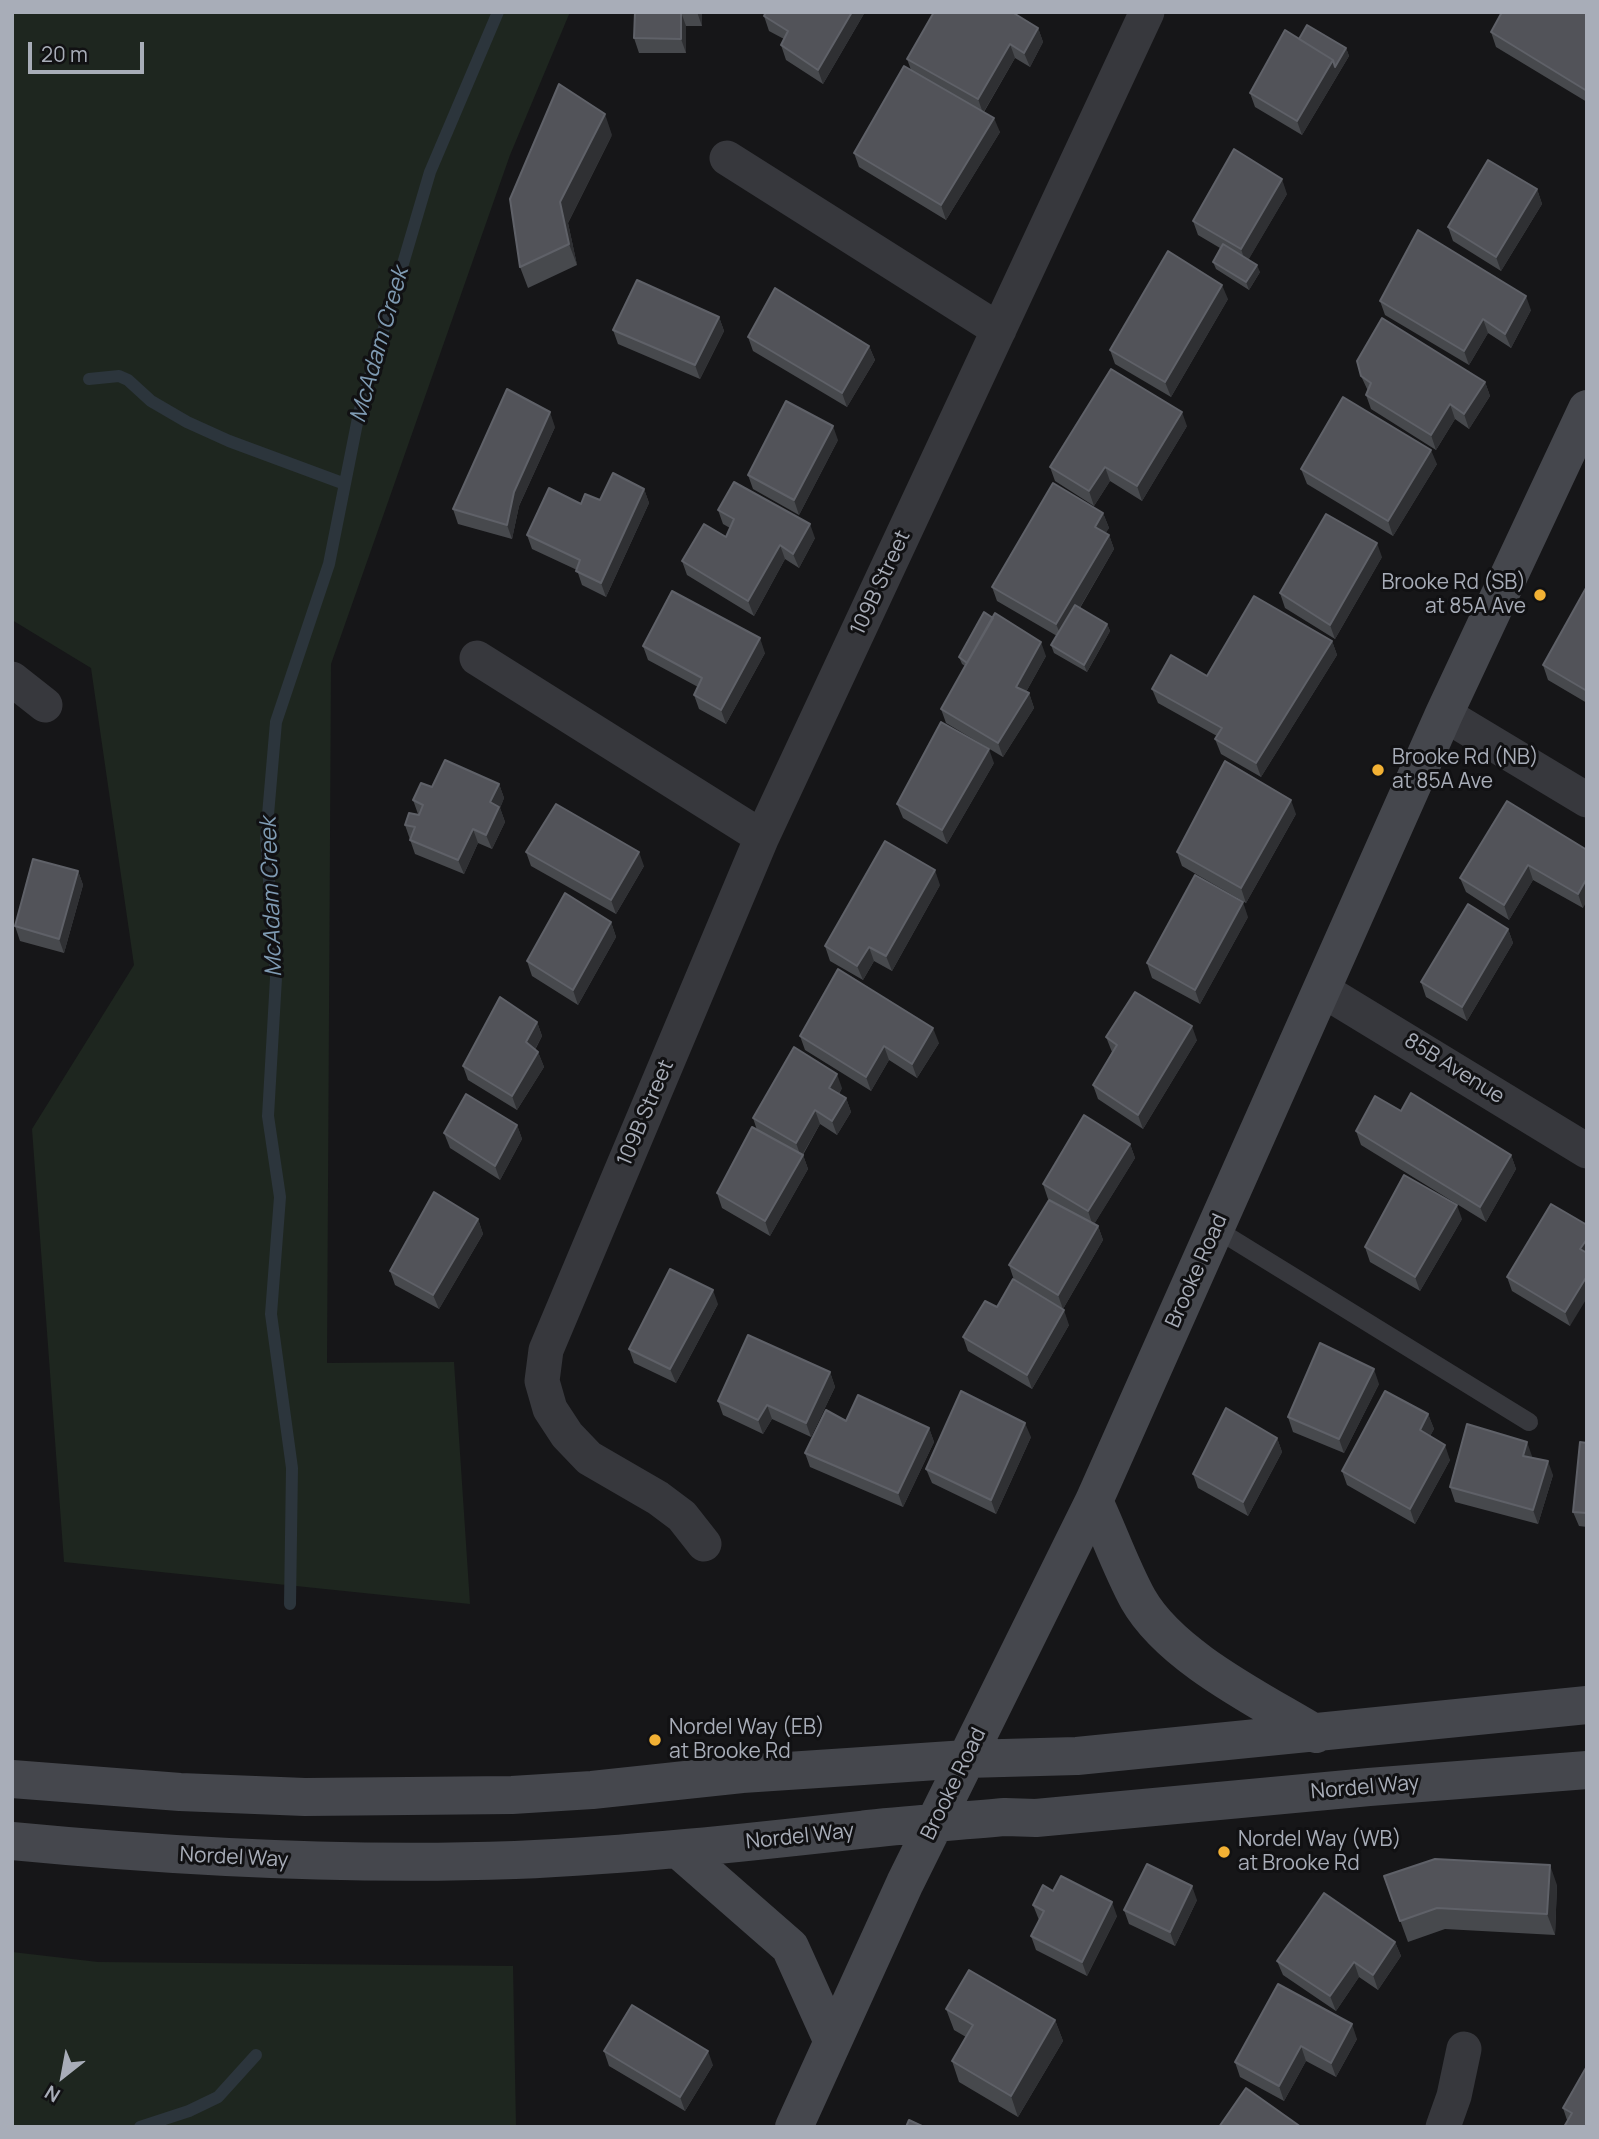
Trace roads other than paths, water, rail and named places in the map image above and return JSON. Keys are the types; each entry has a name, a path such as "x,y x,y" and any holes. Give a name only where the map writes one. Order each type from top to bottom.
{"main road":[{"name":"Brooke Road","path":"794,2127 934,1824 1094,1501 1444,714 1587,410"},
{"path":"1094,1501 1139,1600 1157,1624 1180,1647 1210,1670 1316,1734"},
{"path":"12,1779 180,1792 305,1797 512,1795 592,1790 755,1773 966,1759 1077,1756 1587,1705"},
{"name":"Nordel Way","path":"12,1841 300,1861 516,1860 679,1850 1005,1817 1036,1818 1587,1770"},
{"path":"679,1850 790,1947 832,2040"}],"street":[{"name":"109B Street","path":"704,1544 682,1516 589,1458 567,1436 550,1409 542,1381 546,1350 762,836 1147,12"},
{"path":"727,158 999,330"},
{"path":"477,658 762,836"},
{"path":"12,678 45,705"},
{"path":"1444,714 1587,800"},
{"name":"85B Avenue","path":"1321,989 1587,1151"},
{"path":"1443,2127 1454,2096 1464,2049"}],"lane":[{"path":"1216,1229 1529,1422"}],"waterway":[{"name":"McAdam Creek","path":"290,1604 292,1468 271,1314 280,1197 268,1116 276,978 266,838 276,722 329,564 359,413 430,172 498,12"},
{"path":"89,379 119,376 128,380 151,401 187,422 229,441 345,484"},
{"name":"McAdam Creek","path":"140,2127 189,2111 218,2097 256,2055"}],"place":[{"name":"Brooke Rd (SB) at 85A Ave","path":"1540,595"},
{"name":"Brooke Rd (NB) at 85A Ave","path":"1378,770"},
{"name":"Nordel Way (EB) at Brooke Rd","path":"655,1740"},
{"name":"Nordel Way (WB) at Brooke Rd","path":"1224,1852"}]}
